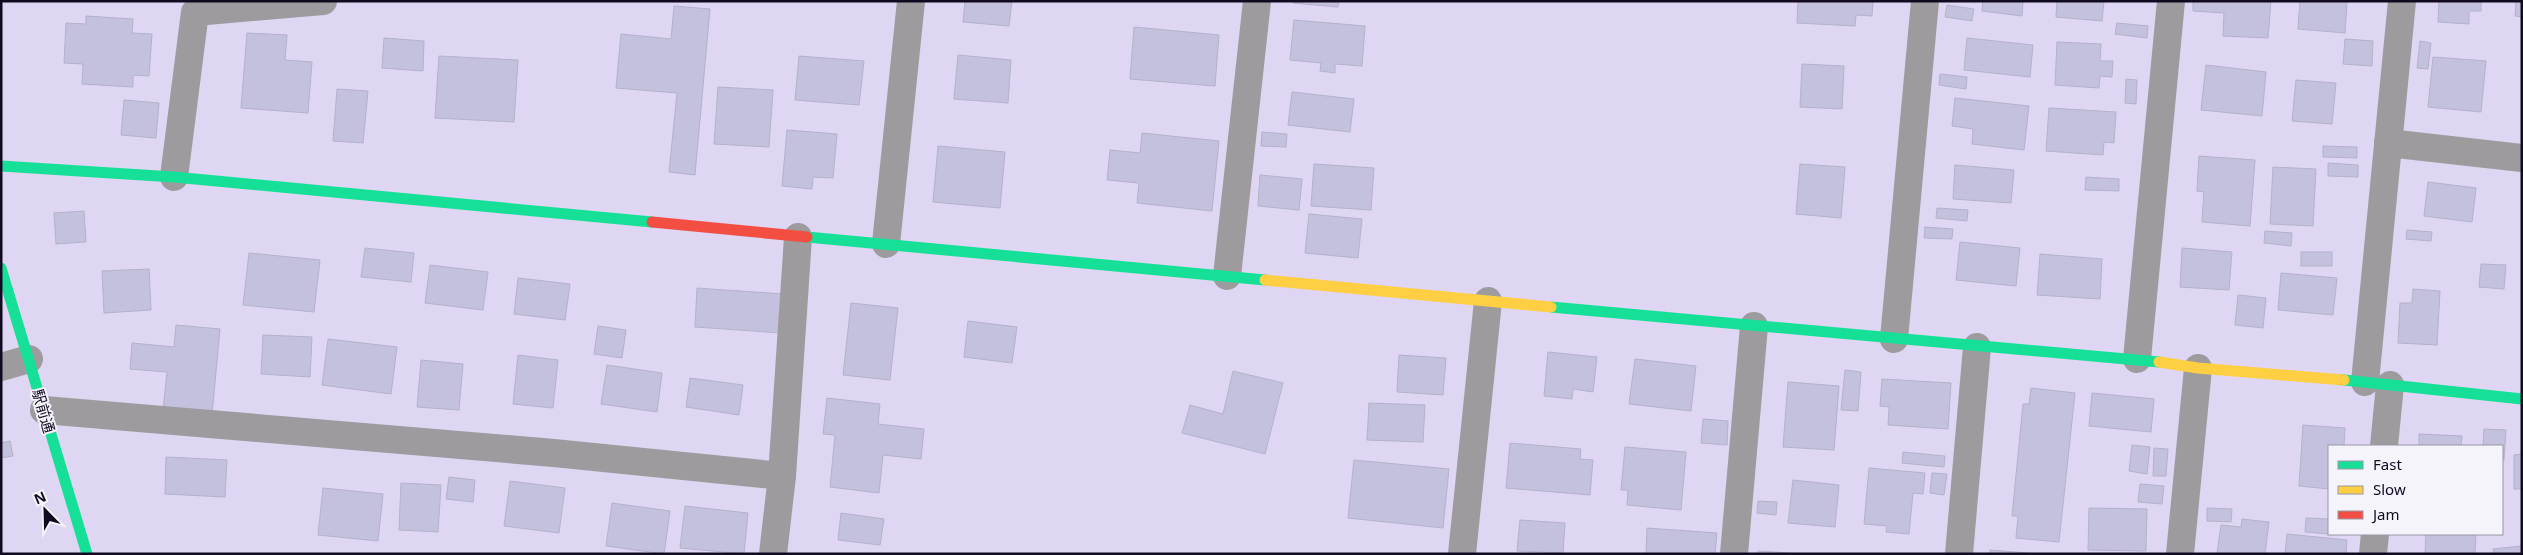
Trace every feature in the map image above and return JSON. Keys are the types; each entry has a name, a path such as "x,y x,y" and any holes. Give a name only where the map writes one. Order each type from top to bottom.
{"street":[{"path":"174,177 195,12 323,1"},
{"path":"886,244 911,1"},
{"path":"1228,276 1257,1"},
{"path":"1894,339 1925,1"},
{"path":"2137,359 2171,1"},
{"path":"2384,445 2377,383 2388,143 2402,1"},
{"path":"2388,143 2522,158"},
{"path":"1,166 174,177 1894,339 2137,359 2198,368 2377,383 2522,398"},
{"path":"773,554 782,476 798,237"},
{"name":"駅前通","path":"1,268 87,554"},
{"path":"1462,554 1488,301"},
{"path":"1734,554 1754,326"},
{"path":"1959,554 1977,346"},
{"path":"1,367 29,359"},
{"path":"2180,554 2198,368"},
{"path":"44,410 554,453 782,476"},
{"path":"2373,554 2375,535"}],"building":[{"path":"965,1 1012,1 1009,26 963,22"},
{"path":"1293,1 1339,1 1338,7 1293,3"},
{"path":"1798,1 1873,1 1872,16 1856,15 1855,26 1797,23"},
{"path":"1983,1 2023,1 2022,16 1982,11"},
{"path":"2057,1 2104,1 2102,21 2056,17"},
{"path":"2193,1 2271,1 2268,38 2223,36 2224,13 2193,11"},
{"path":"2300,1 2347,1 2345,33 2298,29"},
{"path":"2439,1 2481,1 2481,11 2469,11 2469,24 2438,22"},
{"path":"2516,1 2522,1 2522,17 2515,16"},
{"path":"1947,5 1974,9 1972,21 1945,17"},
{"path":"674,6 710,9 695,175 669,172 677,93 616,88 621,34 671,39"},
{"path":"86,16 133,19 132,33 152,34 149,76 133,75 133,87 82,84 83,64 64,63 66,23 86,24"},
{"path":"1294,20 1365,26 1362,66 1335,64 1335,73 1320,71 1321,63 1290,60"},
{"path":"2117,23 2148,26 2147,38 2115,34"},
{"path":"1134,27 1219,35 1215,86 1130,79"},
{"path":"247,33 287,35 285,60 312,62 308,113 241,108"},
{"path":"384,38 424,41 423,71 382,68"},
{"path":"1967,38 2033,45 2030,77 1964,70"},
{"path":"2345,39 2373,41 2372,66 2343,64"},
{"path":"2420,41 2431,43 2428,69 2417,68"},
{"path":"2057,42 2101,44 2100,61 2113,61 2112,77 2100,76 2099,88 2055,85"},
{"path":"958,55 1011,60 1008,103 954,99"},
{"path":"439,56 518,60 514,122 435,118"},
{"path":"799,56 864,61 859,105 795,100"},
{"path":"2433,57 2486,61 2481,112 2428,107"},
{"path":"1802,64 1844,66 1842,109 1800,107"},
{"path":"2206,65 2266,72 2262,116 2201,110"},
{"path":"1940,74 1967,77 1966,89 1939,85"},
{"path":"2126,79 2137,80 2136,104 2125,103"},
{"path":"2296,80 2336,83 2332,124 2292,121"},
{"path":"718,87 773,90 769,147 714,144"},
{"path":"337,89 368,91 363,143 333,141"},
{"path":"1292,92 1354,99 1350,132 1288,125"},
{"path":"1955,98 2029,106 2024,150 1972,144 1973,129 1952,126"},
{"path":"124,100 159,103 156,138 121,135"},
{"path":"2049,108 2116,112 2114,143 2104,142 2103,155 2046,151"},
{"path":"787,130 837,134 833,178 813,177 812,189 782,186"},
{"path":"1262,132 1287,134 1286,147 1261,146"},
{"path":"1142,133 1219,141 1212,211 1137,203 1139,183 1107,180 1110,150 1140,153"},
{"path":"938,146 1005,152 1000,208 933,202"},
{"path":"2323,146 2357,147 2357,158 2323,157"},
{"path":"2199,156 2255,160 2250,226 2202,222 2204,192 2197,191"},
{"path":"2328,163 2358,165 2358,177 2328,176"},
{"path":"1314,164 1374,168 1371,210 1311,206"},
{"path":"1800,164 1845,167 1841,218 1796,214"},
{"path":"1955,165 2014,170 2011,203 1953,199"},
{"path":"2273,167 2316,169 2313,226 2270,224"},
{"path":"1260,175 1302,179 1299,210 1258,206"},
{"path":"2086,177 2119,179 2119,191 2085,190"},
{"path":"2428,182 2476,188 2472,222 2424,216"},
{"path":"1937,208 1968,210 1967,221 1936,218"},
{"path":"84,211 86,242 56,244 54,213"},
{"path":"1309,214 1362,219 1358,258 1305,253"},
{"path":"1925,227 1953,229 1952,239 1924,238"},
{"path":"2407,230 2432,232 2431,241 2406,239"},
{"path":"2265,231 2292,233 2291,246 2264,243"},
{"path":"1960,242 2020,248 2016,286 1956,280"},
{"path":"365,248 414,253 411,282 361,277"},
{"path":"2182,248 2232,252 2229,290 2180,287"},
{"path":"2301,252 2332,252 2332,266 2301,266"},
{"path":"249,253 320,260 314,312 243,305"},
{"path":"2040,254 2102,259 2100,299 2037,295"},
{"path":"2481,264 2506,265 2504,289 2479,287"},
{"path":"430,265 488,272 483,310 425,303"},
{"path":"149,269 151,310 104,313 102,271"},
{"path":"2281,273 2337,278 2333,315 2278,310"},
{"path":"518,278 570,284 565,320 514,314"},
{"path":"697,288 783,294 781,333 695,327"},
{"path":"2413,289 2440,291 2437,345 2398,343 2400,303 2412,303"},
{"path":"2238,295 2266,298 2263,328 2235,325"},
{"path":"851,303 898,308 890,380 843,375"},
{"path":"968,321 1017,327 1012,363 964,357"},
{"path":"176,325 220,329 212,415 163,410 167,372 130,369 132,343 174,347"},
{"path":"598,326 626,330 622,358 594,354"},
{"path":"263,335 312,337 310,377 261,374"},
{"path":"328,339 397,347 391,394 322,385"},
{"path":"1548,352 1597,357 1593,392 1573,389 1572,399 1544,396"},
{"path":"518,355 558,360 553,408 513,404"},
{"path":"1399,355 1446,358 1443,395 1397,392"},
{"path":"1635,359 1696,366 1691,411 1629,404"},
{"path":"421,360 463,364 459,410 417,407"},
{"path":"607,365 662,373 657,412 601,404"},
{"path":"1845,370 1861,372 1858,411 1841,410"},
{"path":"1233,371 1283,383 1265,454 1182,433 1190,405 1223,414"},
{"path":"690,378 743,385 739,415 686,407"},
{"path":"1882,379 1951,383 1948,429 1888,425 1889,407 1880,406"},
{"path":"1788,382 1839,386 1834,450 1783,447"},
{"path":"2031,388 2075,393 2059,542 2016,538 2018,516 2012,516 2023,404 2029,404"},
{"path":"2092,393 2154,399 2151,432 2089,426"},
{"path":"827,398 880,404 878,424 924,429 921,459 883,455 879,493 830,487 835,435 823,434"},
{"path":"1369,403 1425,405 1423,442 1367,440"},
{"path":"1703,419 1728,421 1727,445 1701,443"},
{"path":"2303,425 2345,428 2344,445 2328,445 2328,489 2299,486"},
{"path":"2484,429 2506,430 2504,460 2503,445 2483,445"},
{"path":"2419,434 2462,436 2461,445 2419,445"},
{"path":"10,441 13,456 1,458 1,443"},
{"path":"1510,443 1581,449 1580,459 1593,460 1590,495 1506,488"},
{"path":"2132,445 2150,447 2147,474 2129,471"},
{"path":"1625,447 1686,452 1681,510 1627,505 1628,490 1621,490"},
{"path":"2154,448 2168,449 2166,476 2153,476"},
{"path":"1903,452 1945,456 1944,467 1902,463"},
{"path":"2522,454 2522,489 2514,489 2514,455"},
{"path":"166,457 227,460 225,497 165,494"},
{"path":"1354,460 1449,469 1443,528 1348,518"},
{"path":"1869,468 1925,473 1923,494 1913,493 1909,534 1886,532 1887,526 1864,524"},
{"path":"1932,473 1947,474 1944,495 1930,493"},
{"path":"449,477 475,480 473,502 446,499"},
{"path":"1793,480 1839,485 1835,527 1788,523"},
{"path":"510,481 565,488 559,533 504,526"},
{"path":"401,483 441,485 438,532 399,530"},
{"path":"2140,484 2164,486 2162,504 2138,502"},
{"path":"323,488 383,494 378,541 318,535"},
{"path":"1758,501 1777,502 1776,515 1757,513"},
{"path":"612,503 670,511 664,554 606,546"},
{"path":"685,506 748,513 744,554 680,548"},
{"path":"2089,508 2147,509 2146,551 2088,550"},
{"path":"2207,508 2232,509 2231,522 2207,521"},
{"path":"841,513 884,519 880,545 838,540"},
{"path":"2306,518 2328,519 2328,534 2305,532"},
{"path":"2242,519 2269,522 2265,554 2217,554 2221,525 2241,527"},
{"path":"1520,520 1565,523 1563,553 1517,551"},
{"path":"1647,528 1717,533 1715,554 1646,554"},
{"path":"2287,534 2347,540 2346,554 2285,554"},
{"path":"2426,535 2476,535 2475,554 2425,554"},
{"path":"2522,546 2522,554 2494,554 2493,549"},
{"path":"1990,550 2040,554 1990,554"},
{"path":"1758,551 1806,554 1758,554"}],"traffic: fast":[{"path":"1,166 174,177 652,222"},
{"path":"807,237 1265,280"},
{"path":"1,268 87,554"},
{"path":"1551,307 2159,362"},
{"path":"2344,380 2522,399"}],"traffic: slow":[{"path":"1265,280 1551,307"},
{"path":"2159,362 2198,368 2344,380"}],"traffic: jam":[{"path":"652,222 807,237"}]}
